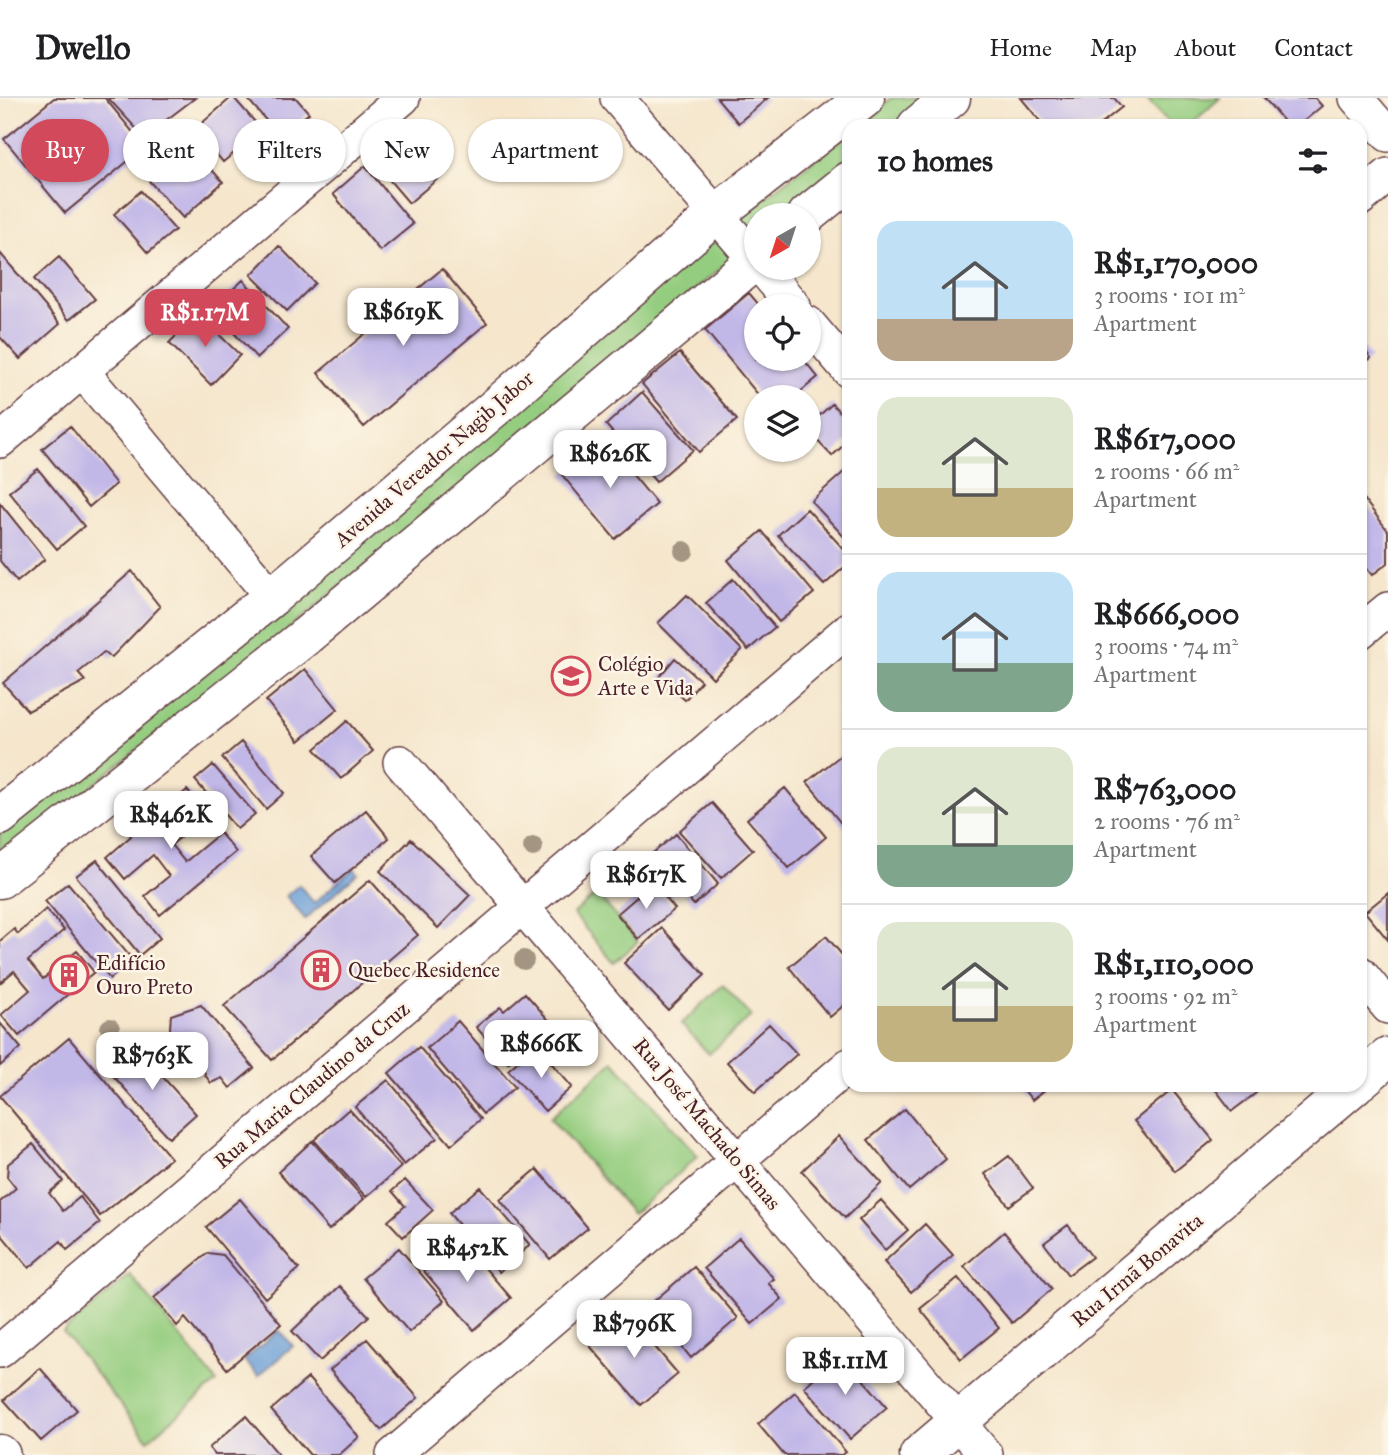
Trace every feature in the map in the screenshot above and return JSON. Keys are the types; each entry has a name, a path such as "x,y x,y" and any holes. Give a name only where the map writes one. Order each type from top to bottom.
{"main road":[{"name":"Avenida Vereador Nagib Jabor","path":"0,816 272,597 488,414 716,214 865,98"},
{"path":"926,119 951,98"},
{"path":"821,204 842,187"},
{"path":"0,879 306,636 744,271"},
{"path":"272,597 306,636"},
{"path":"1367,1075 1388,1057"},
{"name":"Rua Irmã Bonavita","path":"919,1455 1347,1092"}],"street":[{"path":"0,441 403,98"},
{"path":"617,98 744,247"},
{"path":"1356,98 1388,135"},
{"path":"1367,193 1388,175"},
{"path":"772,280 784,294"},
{"path":"821,338 842,363"},
{"path":"82,371 272,597"},
{"path":"1367,626 1388,609"},
{"name":"Rua Maria Claudino da Cruz","path":"0,1351 842,635"},
{"name":"Rua José Machado Simas","path":"400,762 986,1455"},
{"path":"1367,982 1388,1007"},
{"path":"393,1455 842,1071"}],"green space":[{"path":"891,98 927,98 902,119 865,119"},
{"path":"1146,98 1220,98 1197,119 1166,119"},
{"path":"842,137 842,169 800,203 758,203"},
{"path":"744,214 744,249 296,623 0,859 0,834"},
{"path":"597,894 638,942 614,963 573,914"},
{"path":"723,985 751,1016 709,1054 681,1024"},
{"path":"613,1061 698,1156 633,1214 550,1118"},
{"path":"130,1275 217,1382 148,1440 63,1332"}],"water":[{"path":"354,868 358,873 305,919 286,896 299,885 314,903"},
{"path":"279,1330 293,1346 258,1376 244,1360"}],"building":[{"path":"54,98 105,98 123,120 123,165 109,177 109,119 28,119"},
{"path":"108,98 195,98 168,119 127,119"},
{"path":"234,98 252,119 233,119 233,154 223,162 219,157 219,119 207,119"},
{"path":"247,98 296,98 309,113 302,119 265,119"},
{"path":"717,98 768,98 738,123"},
{"path":"1021,98 1114,98 1122,107 1107,119 1038,119"},
{"path":"1264,98 1315,98 1322,106 1306,119 1282,119"},
{"path":"21,125 21,160 4,139"},
{"path":"360,170 360,182 378,182 413,224 380,251 333,194"},
{"path":"219,178 223,182 183,218 150,182 219,182"},
{"path":"39,182 103,182 65,213"},
{"path":"391,182 434,182 409,203"},
{"path":"141,191 175,230 148,253 114,214"},
{"path":"279,246 315,283 287,311 251,275"},
{"path":"0,253 60,324 20,359 0,337"},
{"path":"59,257 95,299 69,320 34,279"},
{"path":"442,269 487,323 364,427 318,373"},
{"path":"243,280 288,329 257,358 212,309"},
{"path":"744,297 744,371 813,371 818,377 808,385 750,385 705,330"},
{"path":"198,314 240,355 211,385 169,343"},
{"path":"680,353 737,420 699,452 642,384"},
{"path":"642,392 693,450 656,482 606,425"},
{"path":"832,404 842,415 842,447 832,456 821,445 821,414"},
{"path":"70,426 116,484 89,507 42,449"},
{"path":"604,440 657,504 615,539 562,475"},
{"path":"38,469 84,526 57,549 9,492"},
{"path":"842,474 842,534 811,501"},
{"path":"0,503 45,559 17,582 0,561"},
{"path":"1367,503 1388,531 1388,563 1372,575 1367,569"},
{"path":"807,509 842,547 842,569 824,585 778,535"},
{"path":"762,531 814,593 779,622 728,560"},
{"path":"132,571 160,607 111,658 104,652 78,673 85,681 28,711 3,683"},
{"path":"733,579 775,627 748,650 706,603"},
{"path":"687,595 742,650 713,678 658,623"},
{"path":"675,658 701,681 685,700 659,677"},
{"path":"305,669 338,709 299,741 266,701"},
{"path":"347,721 373,751 341,779 315,749"},
{"path":"241,742 284,793 266,809 222,758"},
{"path":"842,754 842,824 807,782"},
{"path":"213,765 255,814 237,829 195,780"},
{"path":"785,788 826,837 789,868 747,819"},
{"path":"187,790 208,815 171,845 185,862 220,833 236,852 160,915 145,896 169,876 153,855 125,879 107,857 131,836 128,832 155,810 159,814"},
{"path":"712,803 753,850 721,878 679,831"},
{"path":"366,810 389,838 335,883 311,856"},
{"path":"676,834 718,884 694,905 680,889 669,898 641,863"},
{"path":"411,839 470,895 438,928 380,871"},
{"path":"97,860 160,938 140,955 76,876"},
{"name":"Quebec Residence","path":"370,880 418,935 272,1060 224,1006"},
{"path":"68,883 133,960 110,979 45,901"},
{"path":"653,883 675,909 638,939 617,914"},
{"path":"1388,893 1388,940 1367,914 1367,910"},
{"name":"Edifício Ouro Preto","path":"46,909 64,930 28,961 43,979 77,951 94,972 19,1036 1,1015 30,990 14,971 0,983 0,941 14,929 18,934"},
{"path":"662,928 705,975 668,1010 624,963"},
{"path":"826,936 842,955 842,1007 830,1017 789,967"},
{"path":"525,993 553,1025 508,1063 476,1027 500,1007 504,1011"},
{"path":"201,1005 254,1068 230,1088 222,1078 211,1083 203,1066 190,1068 179,1056 170,1028 171,1015"},
{"path":"458,1021 515,1087 483,1114 427,1048"},
{"path":"0,1023 21,1048 0,1066"},
{"path":"769,1024 797,1054 755,1092 727,1062"},
{"path":"69,1038 171,1158 100,1216 0,1096"},
{"path":"134,1045 196,1114 169,1138 107,1069"},
{"path":"419,1047 481,1119 451,1145 389,1073"},
{"path":"523,1057 547,1058 572,1087 545,1111 508,1070"},
{"path":"388,1080 437,1138 404,1165 355,1107"},
{"path":"1026,1092 1042,1092 1032,1100"},
{"path":"1170,1092 1174,1092 1213,1140 1175,1171 1134,1121"},
{"path":"1217,1092 1255,1092 1256,1093 1232,1111"},
{"path":"349,1109 401,1167 366,1197 314,1140"},
{"path":"905,1109 946,1159 909,1190 868,1140"},
{"path":"839,1136 882,1183 845,1218 802,1171"},
{"path":"312,1141 364,1199 329,1230 278,1172"},
{"path":"33,1144 63,1181 49,1193 63,1211 80,1197 100,1223 67,1250 61,1241 29,1268 0,1233 0,1202 16,1188 7,1177 8,1164"},
{"path":"1009,1156 1033,1188 1009,1206 985,1174"},
{"path":"537,1169 588,1228 550,1259 500,1200"},
{"path":"405,1180 433,1210 403,1237 388,1221 405,1206 392,1191"},
{"path":"480,1187 530,1245 499,1272 449,1213"},
{"path":"240,1199 299,1269 265,1298 206,1227"},
{"path":"881,1200 908,1230 885,1250 859,1220"},
{"path":"925,1224 953,1255 911,1292 884,1262"},
{"path":"1068,1225 1092,1257 1068,1275 1044,1243"},
{"path":"1004,1232 1052,1289 1012,1323 964,1266"},
{"path":"739,1238 774,1279 768,1283 782,1299 752,1324 704,1268"},
{"path":"460,1239 511,1298 474,1330 423,1270"},
{"path":"399,1248 444,1301 409,1332 363,1278"},
{"path":"208,1253 223,1255 281,1324 227,1369 185,1318 177,1326 154,1298"},
{"path":"694,1267 738,1318 691,1358 648,1306"},
{"path":"958,1278 999,1328 961,1359 920,1309"},
{"path":"340,1286 369,1316 320,1361 292,1331"},
{"path":"627,1314 678,1374 641,1405 590,1346"},
{"path":"367,1339 418,1398 381,1430 330,1370"},
{"path":"841,1354 887,1407 850,1439 804,1387"},
{"path":"40,1368 77,1410 41,1441 4,1400"},
{"path":"308,1378 359,1437 339,1455 310,1455 271,1410"},
{"path":"795,1392 846,1452 842,1455 784,1455 758,1424"},
{"path":"246,1416 279,1455 215,1455 209,1448"}],"place":[{"name":"Colégio Arte e Vida","path":"571,676"},
{"name":"Quebec Residence","path":"321,970"},
{"name":"Edifício Ouro Preto","path":"69,975"}]}
